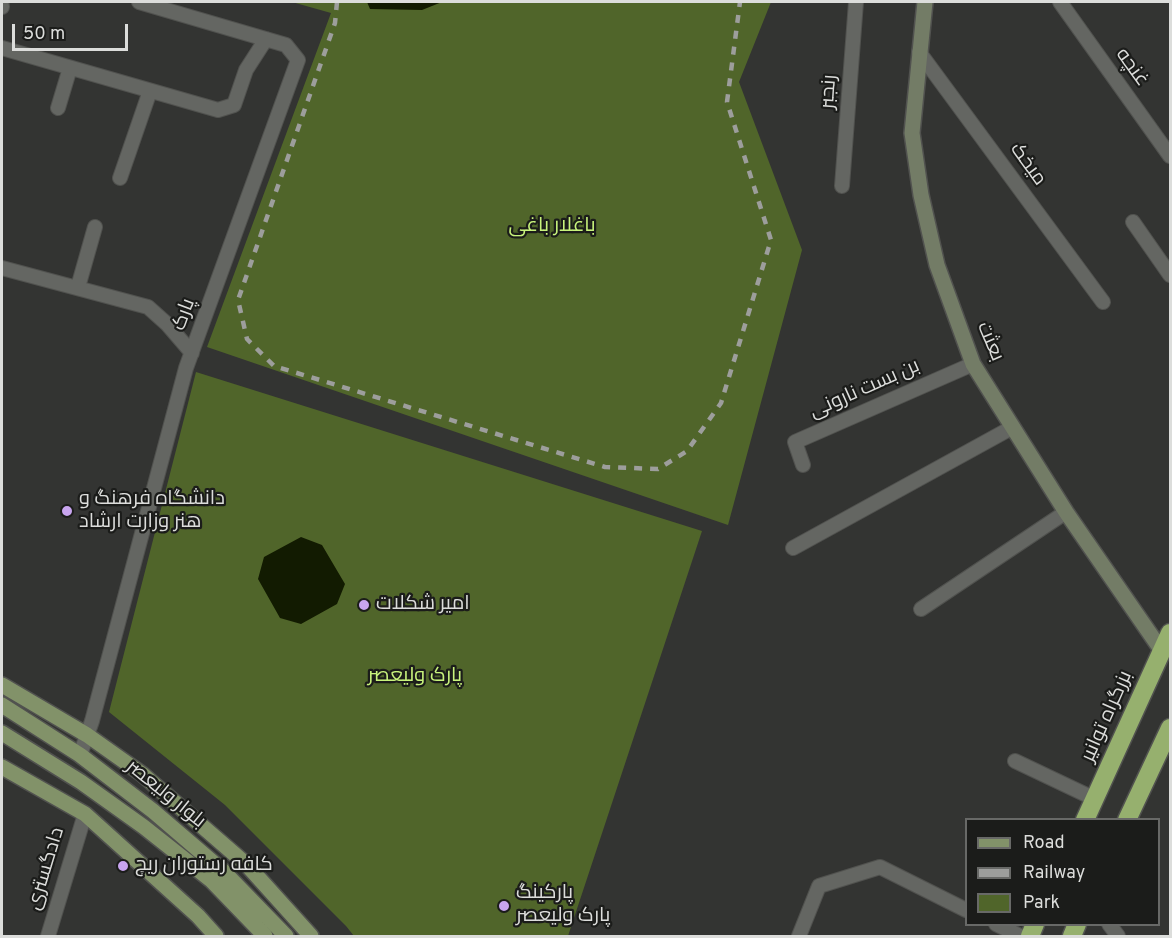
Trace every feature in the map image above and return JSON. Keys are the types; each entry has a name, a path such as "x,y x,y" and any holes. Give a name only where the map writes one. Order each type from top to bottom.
{"highway":[{"name":"بزرگراه توانیر","path":"1086,818 1170,633"},
{"path":"1127,818 1170,728"}],"main road":[{"name":"بعثت","path":"926,2 912,133 921,195 937,265 973,364 1066,512 1162,651"},
{"path":"2,685 87,735 142,774 247,865 312,936"},
{"name":"بلوار ولیعصر","path":"2,705 80,755 153,811 223,871 286,936"},
{"name":"بلوار ولیعصر","path":"2,733 81,782 144,827 212,881 264,936"},
{"path":"2,767 85,814 198,916 216,936"}],"street":[{"name":"پارک","path":"80,755 192,352 298,60 286,45 139,2"},
{"name":"رنجبر","path":"842,186 856,2"},
{"name":"غنچه","path":"1060,2 1170,156"},
{"path":"2,48 218,110 234,105 246,70 266,39"},
{"name":"میخک","path":"920,52 1103,302"},
{"path":"58,108 70,68"},
{"path":"120,178 150,91"},
{"path":"1133,222 1170,275"},
{"path":"78,287 95,226"},
{"path":"2,268 148,307 192,352"},
{"name":"بن بست نارونی","path":"803,465 795,442 973,364"},
{"path":"793,548 1013,428"},
{"path":"921,609 1066,512"},
{"path":"1015,761 1095,800"},
{"name":"دادگستری","path":"48,936 85,814"},
{"path":"799,936 819,886 880,867 965,910"},
{"path":"1000,926 1020,936"}],"green space":[{"name":"باغلار باغی","path":"292,2 771,2 739,82 802,250 728,525 207,347 331,13"},
{"name":"پارک ولیعصر","path":"196,372 702,531 568,936 354,936 225,805 109,712"}],"shaded area":[{"path":"367,2 442,2 422,10 370,9"},
{"path":"301,537 322,545 345,584 337,604 301,624 280,618 258,579 264,557"}],"railway":[{"path":"337,2 335,23 238,300 247,339 274,366 605,467 658,469 687,451 721,403 771,240 727,102 740,2"}],"place":[{"name":"دانشگاه فرهنگ و هنر وزارت ارشاد","path":"67,511"},
{"name":"امیر شکلات","path":"364,605"},
{"name":"کافه رستوران ریچ","path":"123,866"},
{"name":"پارکینگ پارک ولیعصر","path":"504,906"}]}
